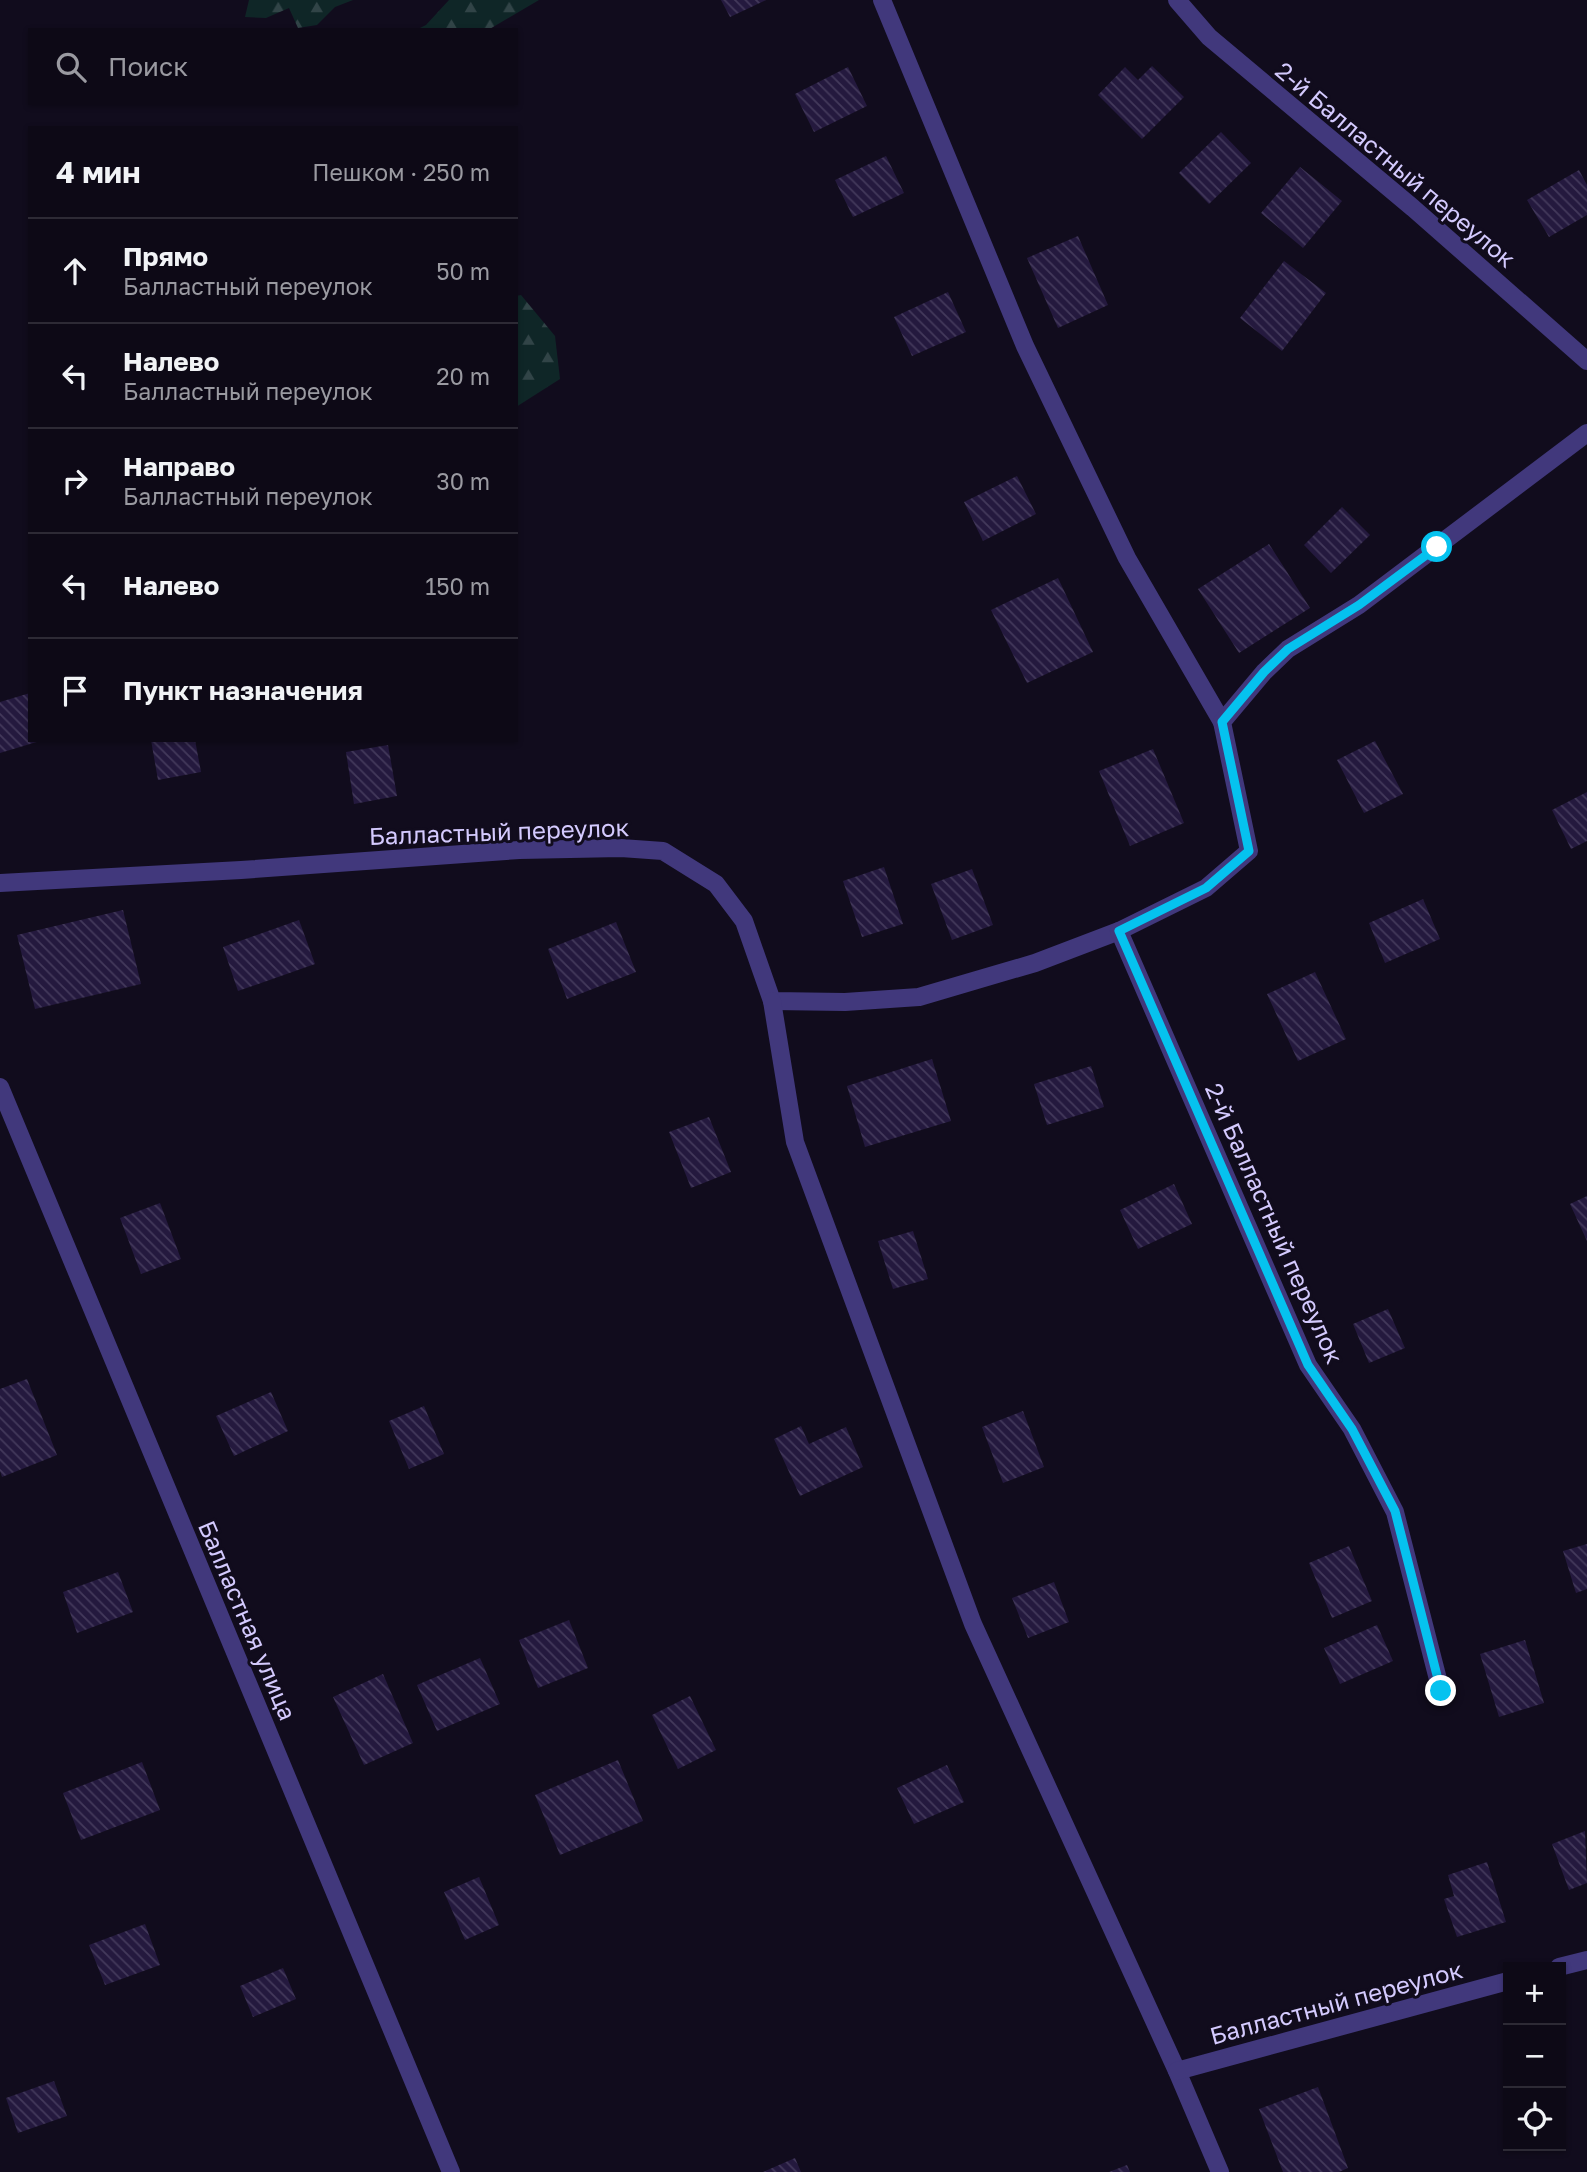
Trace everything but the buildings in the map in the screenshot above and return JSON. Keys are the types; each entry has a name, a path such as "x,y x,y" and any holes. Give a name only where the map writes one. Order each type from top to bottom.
{"street":[{"path":"772,1001 845,1002 919,997 1035,964 1119,931 1206,888 1249,851 1222,722 1127,558 1025,346 882,0"},
{"name":"2-й Балластный переулок","path":"1177,0 1209,37 1413,208 1587,361"},
{"path":"1222,722 1264,672 1288,649 1359,605 1587,433"},
{"name":"Балластный переулок","path":"0,883 241,870 519,850 621,848 663,851 716,884 744,920 772,1001 795,1142 973,1624 1177,2071 1220,2172"},
{"name":"2-й Балластный переулок","path":"1119,931 1308,1365 1352,1429 1395,1511 1441,1691"},
{"name":"Балластная улица","path":"0,1087 450,2172"},
{"path":"1566,1965 1587,1960"},
{"name":"Балластный переулок","path":"1177,2071 1503,1982"}],"green space":[{"path":"249,0 353,0 335,7 317,25 298,28 289,8 266,18 245,17"},
{"path":"449,0 539,0 491,28 420,28"},
{"path":"521,295 555,336 560,379 518,406 518,296"}],"route":[{"path":"1437,547 1359,605 1288,649 1236,704 1222,722 1249,851 1206,888 1119,931 1308,1365 1352,1429 1395,1511 1441,1691"}]}
